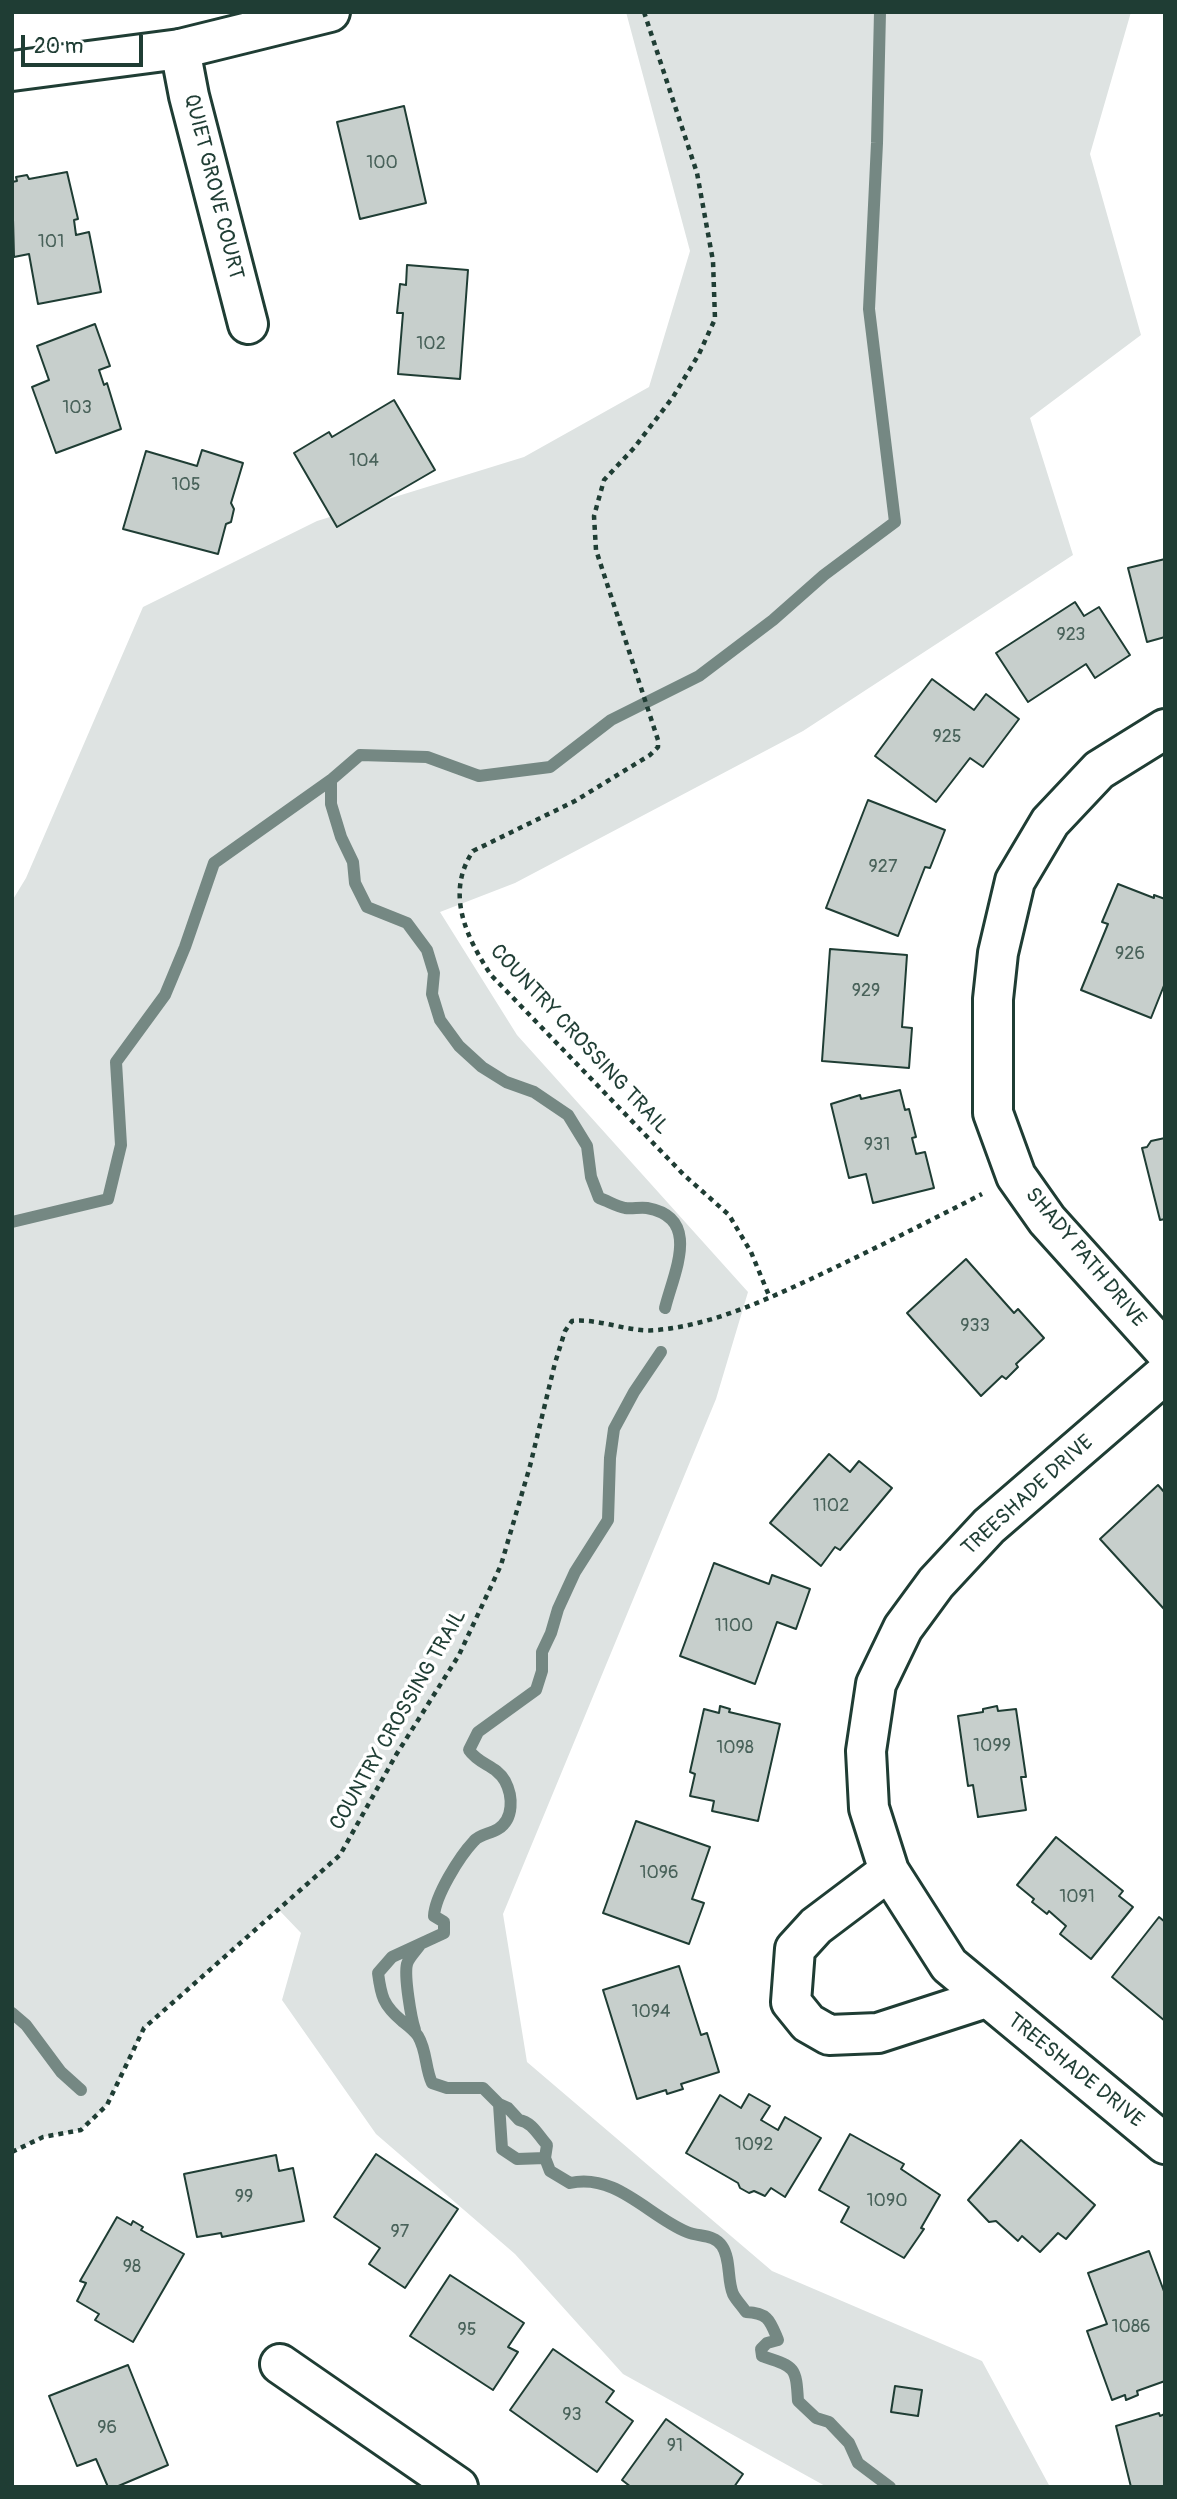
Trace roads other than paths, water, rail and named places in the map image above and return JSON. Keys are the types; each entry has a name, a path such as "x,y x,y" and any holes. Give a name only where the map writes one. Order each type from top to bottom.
{"street":[{"path":"12,71 180,49 330,12"},
{"name":"QUIET GROVE COURT","path":"180,49 189,96 247,324"},
{"name":"SHADY PATH DRIVE","path":"1165,729 1099,771 1050,822 1015,881 998,953 993,999 993,1114 1017,1176 1047,1220 1165,1352"},
{"name":"TREESHADE DRIVE","path":"1165,1374 989,1526 936,1583 904,1628 876,1684 866,1751 869,1808 888,1871 948,1965 1165,2144"},
{"name":"TREESHADE DRIVE","path":"888,1871 816,1926 795,1949 791,2002 808,2022 829,2035 878,2033 986,1998"},
{"path":"280,2364 458,2487"}],"waterway":[{"path":"12,1222 108,1199 121,1145 116,1062 165,995 214,863 331,780 360,755 427,757 479,776 550,767 611,720 699,676 773,620 824,575 895,522 869,309 880,12"},
{"path":"331,780 331,804 341,837 353,862 355,883 367,907 407,923 427,950 434,973 432,994 440,1020 459,1046 482,1067 506,1082 534,1092 568,1115 587,1146 591,1177 599,1198 625,1208 647,1208 664,1214 674,1223 680,1248 665,1308"},
{"path":"661,1352 634,1392 614,1429 608,1520 575,1572 558,1609 542,1652 542,1671 536,1690 478,1732 469,1750 505,1781 511,1800 507,1819 498,1829 474,1841 449,1877 434,1916 444,1922 444,1933 392,1957 378,1973 380,1988 391,2010 418,2036 432,2083 447,2088 483,2088 499,2104 502,2149 517,2159 545,2158 550,2171 570,2183 603,2184 632,2198 673,2225 719,2242 727,2257 734,2296 746,2312 760,2314 768,2319 778,2340 767,2343 761,2349 762,2356 792,2370 798,2401 816,2418 829,2422 849,2443 858,2463 890,2487"},
{"path":"415,2030 406,1970 409,1959 420,1945"},
{"path":"12,2013 26,2025 61,2072 81,2090"},
{"path":"499,2104 508,2108 519,2120 528,2123 547,2145 545,2158"}]}
